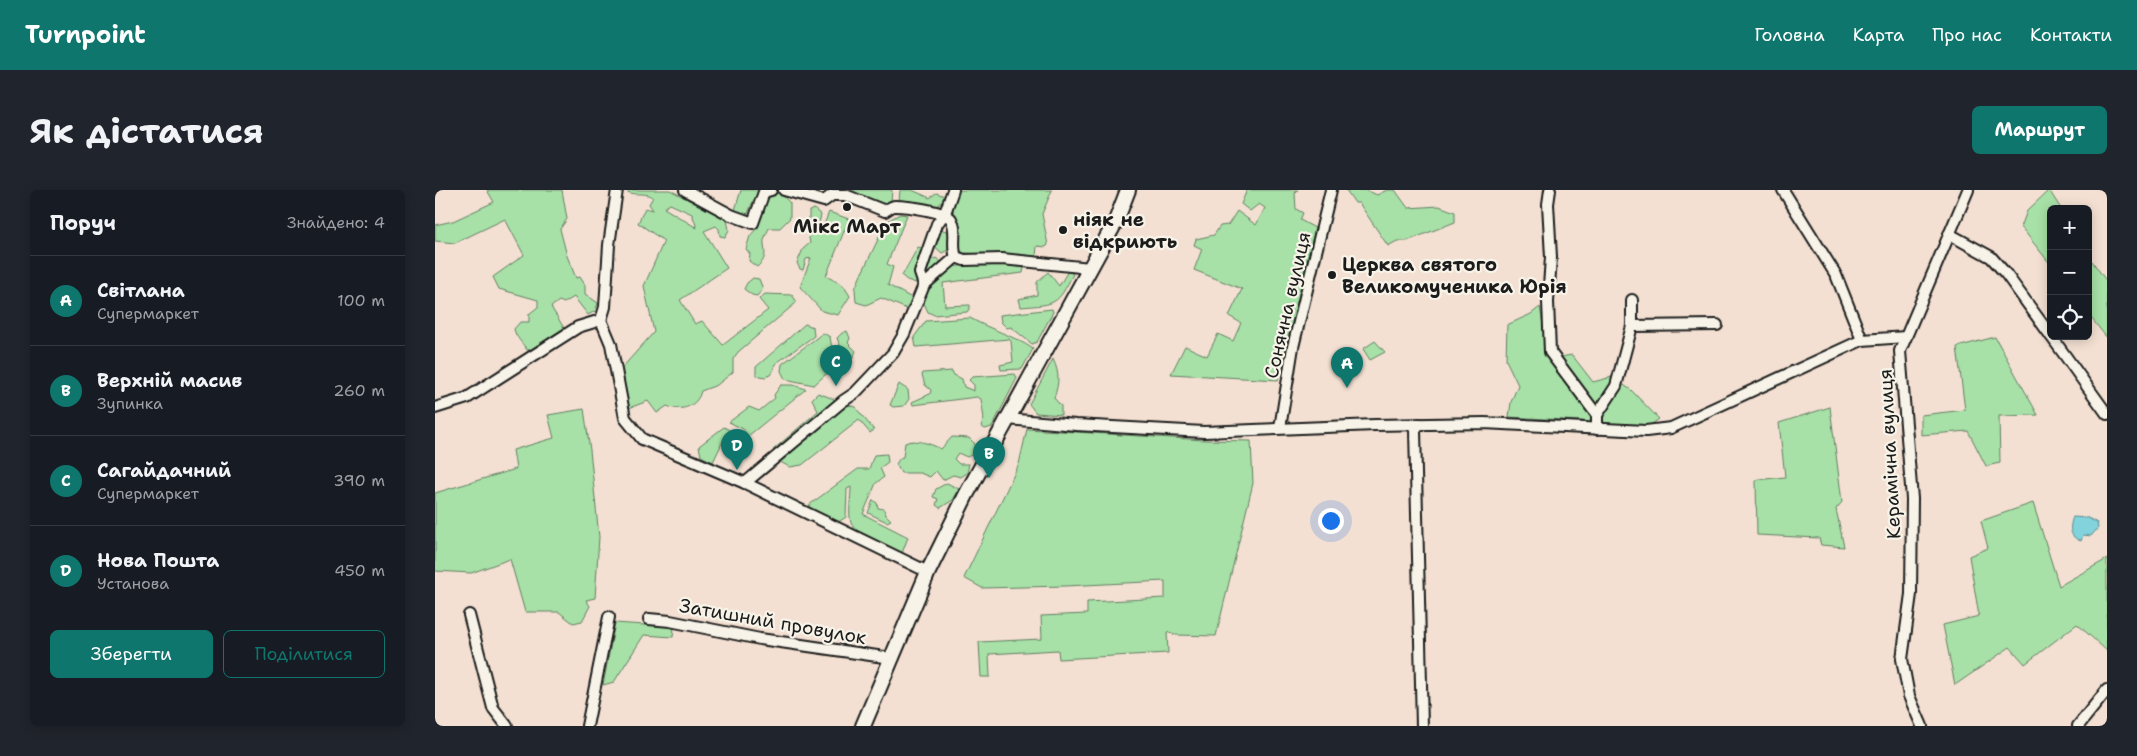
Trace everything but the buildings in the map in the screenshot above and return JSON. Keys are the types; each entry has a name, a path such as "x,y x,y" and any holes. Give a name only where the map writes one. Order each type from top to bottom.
{"main road":[{"path":"863,726 928,572 966,495 1116,221 1128,190"}],"street":[{"path":"617,190 609,245 605,307 601,320 613,353 625,418 642,439 745,483 928,572"},
{"path":"685,190 731,215 753,223 764,192 771,190"},
{"path":"784,190 824,201 832,195 845,195 885,211 893,206 945,214 952,220 954,232 953,250 956,257 965,260 1002,259 1090,268"},
{"path":"924,285 921,273 937,224 945,214 953,190"},
{"name":"Сонячна вулиця","path":"1280,428 1293,347 1331,190"},
{"path":"1550,190 1548,204 1551,257 1548,302 1550,352 1597,415"},
{"path":"1783,190 1836,275 1862,340"},
{"name":"Керамічна вулиця","path":"1922,726 1909,696 1902,659 1911,594 1912,499 1901,351 1968,190"},
{"path":"1949,234 1991,257 2006,274 2047,330"},
{"path":"745,483 855,393 893,353 904,334 924,285 956,257"},
{"path":"1597,429 1597,415 1615,386 1632,326 1632,300"},
{"path":"435,408 467,398 578,327 601,320"},
{"path":"1632,326 1717,325"},
{"path":"1007,418 1076,425 1204,432 1419,424 1484,424 1646,431 1671,428 1862,340 1906,337"},
{"path":"2054,340 2107,414"},
{"path":"1419,424 1415,430 1422,726"},
{"path":"469,615 493,708 507,726"},
{"path":"587,726 609,617"},
{"name":"Затишний провулок","path":"649,619 670,620 760,639 891,658"},
{"path":"2078,726 2107,690"}],"green space":[{"path":"487,190 562,190 567,219 560,229 567,256 576,278 580,277 585,285 585,294 598,303 595,311 588,315 574,297 564,303 559,301 551,307 564,328 530,350 527,350 514,329 520,322 529,322 529,314 538,307 538,300 499,289 493,277 524,255 505,219 455,243 435,241 435,225 453,221 494,202"},
{"path":"625,190 670,190 727,220 729,230 725,237 720,236 719,229 716,226 704,231 727,268 680,300 695,324 702,321 723,345 768,310 759,299 765,294 792,295 797,302 738,352 733,359 733,372 717,385 701,391 696,401 688,407 672,408 667,406 657,413 648,401 629,408 620,370 654,332 644,286 664,241 638,223 645,208 653,210 649,204 653,197 646,194","holes":["670,204 692,214 697,228 664,208"]},
{"path":"741,190 763,190 760,200 754,199 746,218 737,214 735,210"},
{"path":"841,190 892,190 891,202 884,205"},
{"path":"900,190 912,190 930,198 936,193 945,196 943,201 935,208 899,202"},
{"path":"959,190 1052,190 1042,214 1048,245 1046,247 1037,246 1036,257 964,253 958,249 953,216 953,202"},
{"path":"1247,190 1298,190 1295,193 1296,209 1303,213 1300,220 1315,228 1278,380 1171,374 1185,346 1207,356 1218,334 1233,341 1241,323 1229,316 1242,289 1194,270 1202,249 1194,245 1196,239 1214,235 1220,226 1228,225 1237,211 1256,225 1265,208 1259,204 1250,211 1241,204"},
{"path":"1346,190 1366,190 1377,195 1387,190 1395,190 1408,208 1439,206 1455,212 1455,222 1407,241 1397,241 1388,246 1359,203 1355,203"},
{"path":"2049,190 2058,205 2047,205 2047,260 2021,227 2027,211"},
{"path":"780,193 790,203 790,218 780,228 769,228 764,240 765,256 757,267 749,261 750,254 746,249 750,236 756,229 768,195"},
{"path":"814,209 821,215 818,227 822,230 829,212 849,219 826,276 843,285 850,296 838,315 822,311 800,287 811,258 806,259 803,270 800,269 797,263 803,249 810,243 809,238 814,224 809,220 809,211"},
{"path":"900,214 907,215 887,264 893,267 888,285 912,298 907,309 881,298 866,305 856,302 855,289 884,227 889,220"},
{"path":"940,229 949,232 948,250 942,253 932,244"},
{"path":"918,247 925,249 928,261 936,258 942,263 921,285 902,276"},
{"path":"2092,261 2107,282 2107,338 2092,319"},
{"path":"991,262 1024,267 1023,273 943,283 945,306 970,305 970,308 967,312 934,315 928,312 923,301 930,284 951,267"},
{"path":"1068,271 1073,274 1059,298 1049,304 1021,307 1019,299 1037,295 1037,282 1048,272 1059,286"},
{"path":"753,278 759,279 763,289 757,296 744,289"},
{"path":"1540,307 1549,359 1572,355 1593,382 1612,377 1631,390 1659,419 1649,426 1608,426 1582,421 1509,417 1511,402 1518,385 1506,360 1507,325 1531,314"},
{"path":"1052,309 1053,312 1037,342 1032,344 1011,327 1007,328 1001,322 1000,315"},
{"path":"970,318 1033,349 1022,369 1001,370 1000,365 1013,362 1011,341 1009,339 916,347 914,337 926,321"},
{"path":"805,324 813,327 814,336 775,364 772,374 765,377 756,375 756,367"},
{"path":"847,331 850,338 848,343 856,351 853,358 845,358 844,348 840,346 837,338"},
{"path":"823,333 830,337 835,366 814,385 785,379 781,371 782,364"},
{"path":"1995,337 2038,415 1999,416 2000,463 1986,466 1968,431 1921,435 1921,415 1965,410 1957,347"},
{"path":"1375,341 1385,352 1370,360 1363,349"},
{"path":"1053,359 1058,378 1054,398 1061,406 1061,415 1036,413 1029,404"},
{"path":"952,371 954,375 962,379 964,387 974,391 974,385 969,380 972,377 1015,374 1017,378 992,427 985,429 981,426 984,419 981,399 977,397 913,405 912,402 930,394 931,390 925,385 923,373"},
{"path":"899,384 908,390 909,399 904,406 893,407 890,405"},
{"path":"781,385 793,385 806,389 748,436 743,429 729,422 749,407 759,411 775,398 774,395"},
{"path":"818,393 834,399 836,410 849,405 855,407 874,430 870,433 859,420 802,465 790,467 780,462 780,457 773,450 818,411 812,399"},
{"path":"1830,407 1842,502 1836,509 1844,547 1821,545 1819,538 1757,535 1756,480 1785,477 1779,423"},
{"path":"584,409 599,537 595,598 586,600 590,606 582,621 573,623 559,612 525,612 510,559 471,573 435,571 435,493 516,469 513,450 554,438 548,415"},
{"path":"724,427 737,435 733,444 723,441 713,462 701,456 699,446"},
{"path":"1027,429 1204,440 1251,441 1253,483 1216,636 1176,635 1167,632 1168,653 1059,659 1058,650 989,654 990,677 981,677 979,642 1042,639 1041,616 1087,614 1087,602 1165,598 1165,581 982,588 964,578 1019,464"},
{"path":"952,437 969,438 975,444 973,454 967,457 958,453 954,459 959,464 969,464 967,473 961,477 953,475 943,480 936,471 930,477 920,473 901,473 896,464 903,457 905,443 918,441 941,449"},
{"path":"887,454 888,462 880,468 884,477 876,483 863,514 908,537 901,556 866,538 854,528 850,515 851,487 847,489 846,517 837,523 809,510 809,505 858,469 869,469 874,455"},
{"path":"947,483 959,489 953,500 940,508 936,505 938,499 933,497 936,489"},
{"path":"873,500 877,503 878,508 884,509 886,515 891,520 887,522 868,513"},
{"path":"2033,503 2059,586 2107,559 2107,651 2077,624 2025,664 2010,647 1955,685 1943,625 1979,616 1969,556 1988,548 1981,521"},
{"path":"615,623 674,627 673,637 644,635 614,682 603,685"}],"water":[{"path":"2073,517 2088,518 2097,523 2098,528 2091,536 2083,535 2081,541 2074,537 2071,531"}],"place":[{"name":"Мікс Март","path":"847,207"},
{"name":"ніяк не відкриють","path":"1063,230"},
{"name":"Церква святого Великомученика Юрія","path":"1332,275"},
{"name":"Сагайдачний","path":"836,386"},
{"name":"Світлана","path":"1347,388"},
{"name":"Нова Пошта","path":"737,470"},
{"name":"Верхній масив","path":"989,478"}]}
